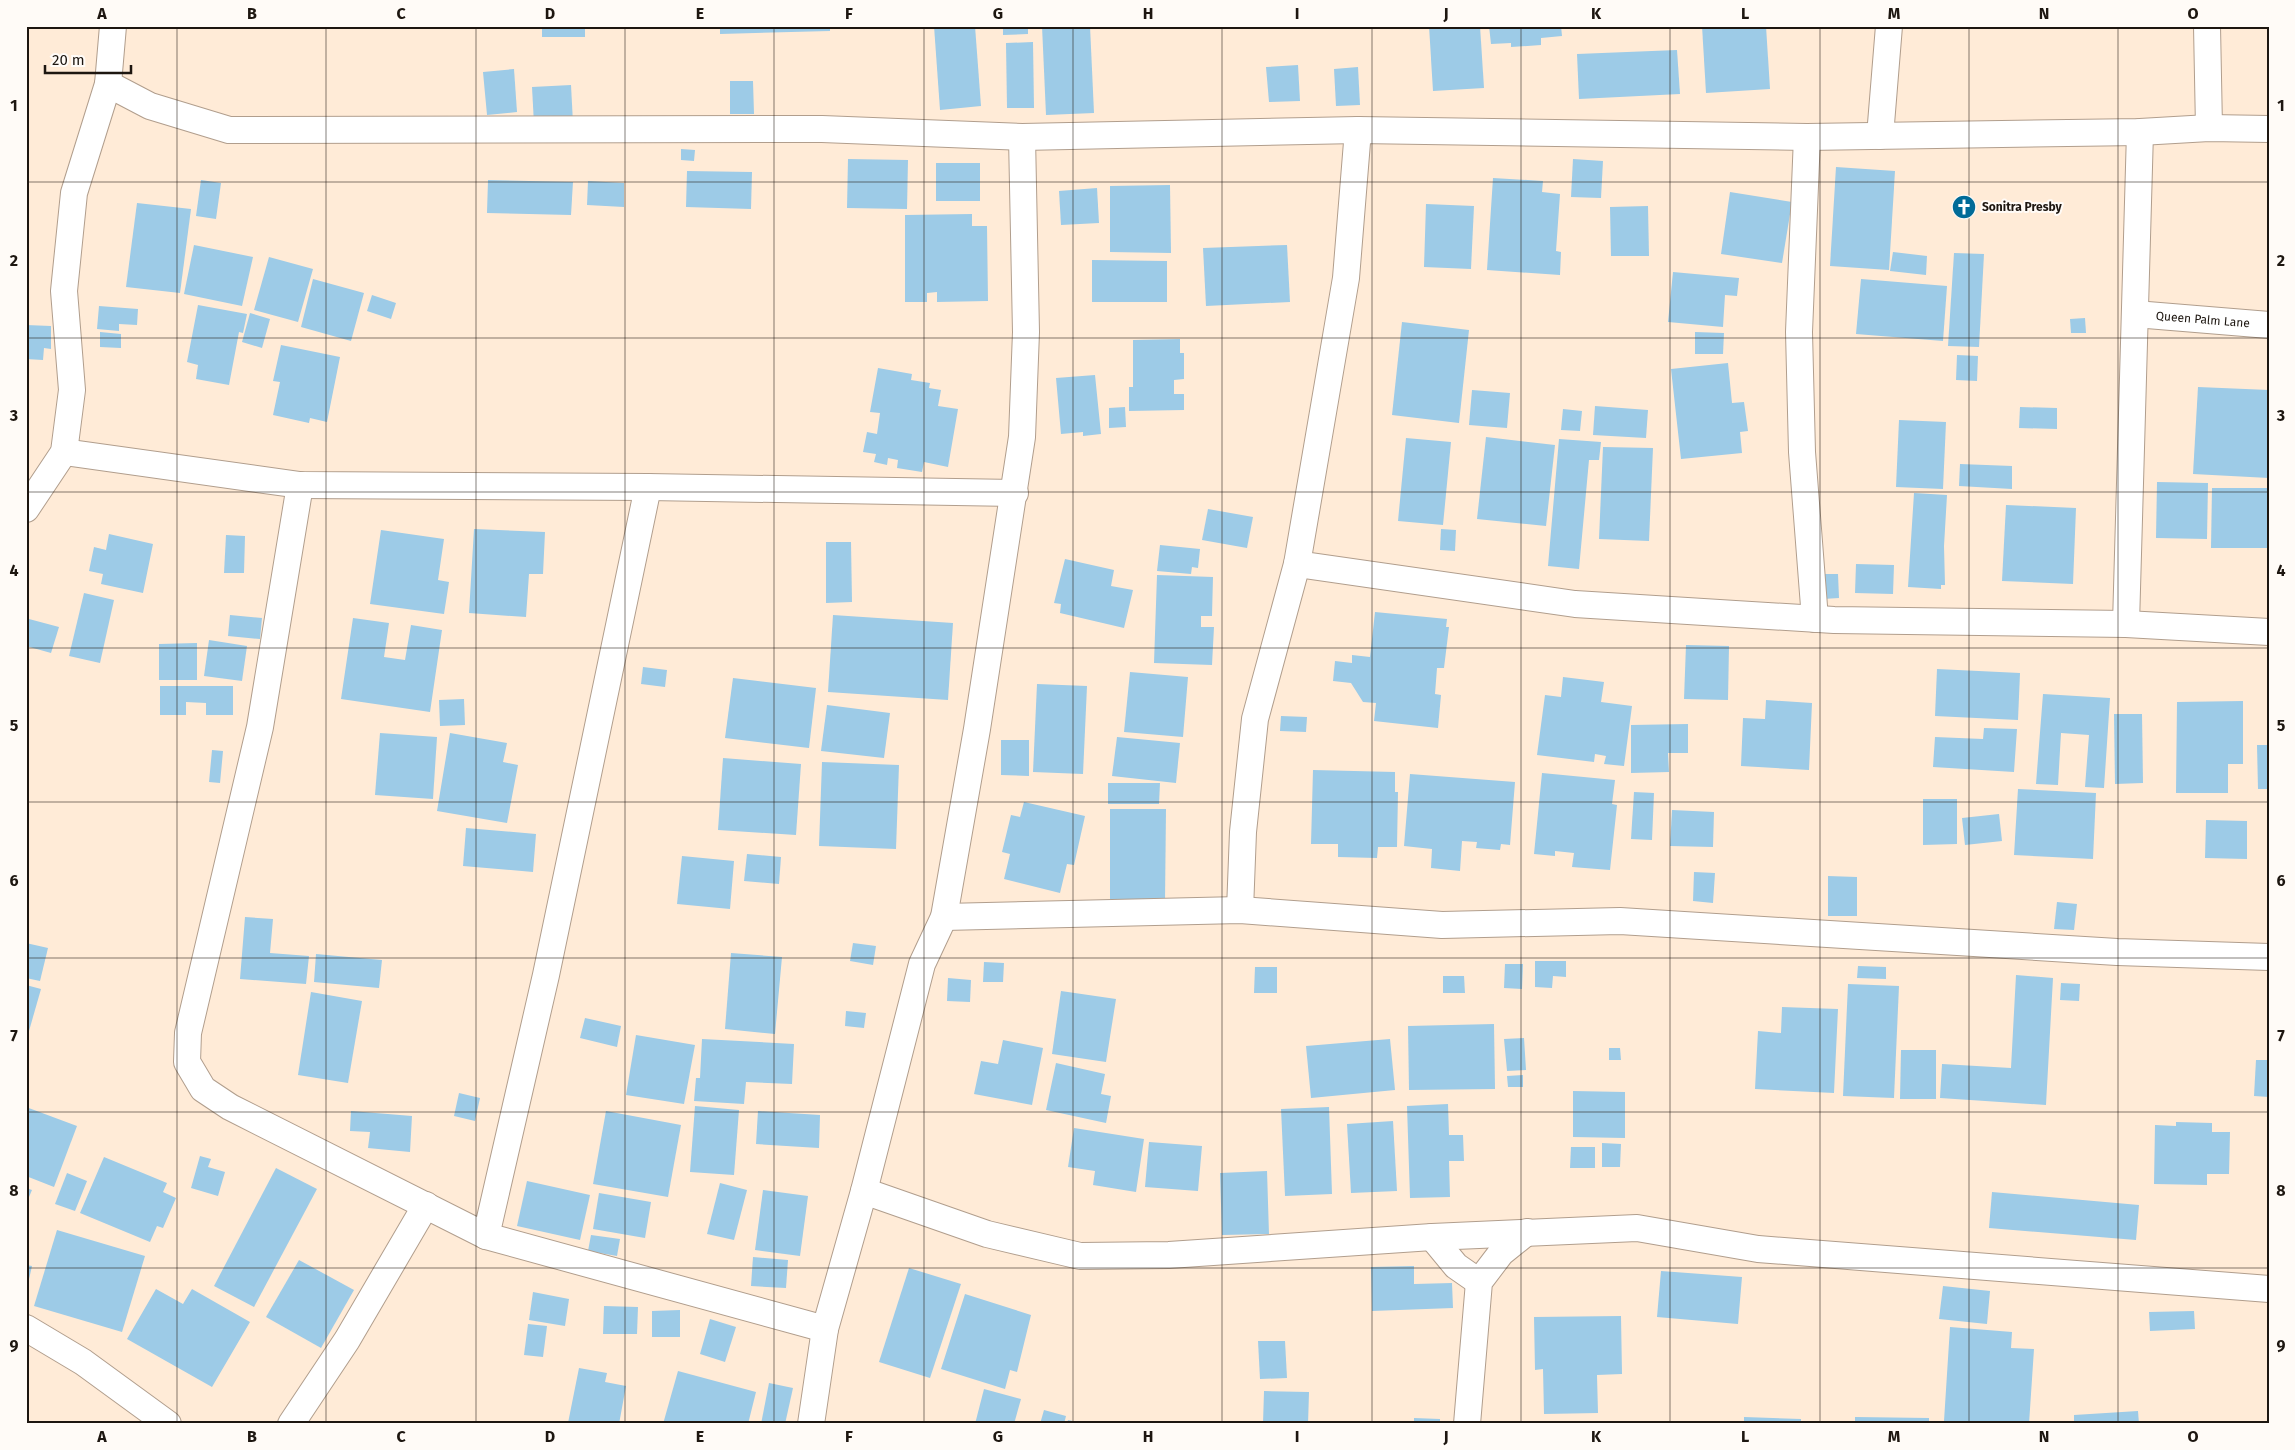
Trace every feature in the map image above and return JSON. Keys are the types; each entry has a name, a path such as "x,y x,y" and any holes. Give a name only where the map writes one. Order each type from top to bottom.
{"street":[{"path":"26,509 64,452 72,390 64,291 74,192 108,84 113,26"},
{"path":"1880,136 1888,26"},
{"path":"2207,26 2208,128"},
{"path":"108,84 150,106 229,130 822,129 1022,137 1358,130 1807,137 2140,132 2208,128 2269,130"},
{"path":"1240,910 1243,832 1255,720 1297,564 1346,278 1358,130"},
{"path":"2126,624 2140,132"},
{"path":"811,1424 825,1329 864,1191 922,964 944,917 1015,494 1022,436 1026,332 1022,137"},
{"path":"1807,137 1799,342 1802,452 1815,619"},
{"name":"Queen Palm Lane","path":"2135,314 2269,325"},
{"path":"64,452 300,485 648,487 1015,494"},
{"path":"300,485 260,727 188,1033 187,1062 203,1089 230,1108 486,1236 825,1329"},
{"path":"486,1236 546,974 648,487"},
{"path":"1297,564 1575,604 1815,619 2126,624 2269,632"},
{"path":"944,917 1240,910 1442,925 1620,921 2117,952 2269,957"},
{"path":"864,1191 986,1234 1080,1256 1169,1255 1432,1237 1637,1228 1758,1249 2269,1289"},
{"path":"291,1424 347,1340 426,1205"},
{"path":"1467,1424 1479,1282 1501,1253 1527,1232"},
{"path":"1432,1237 1456,1266 1479,1282"},
{"path":"26,1328 83,1362 168,1424"}],"building":[{"path":"515,26 585,26 585,37 542,37 542,29 515,29"},
{"path":"720,26 830,26 830,31 720,34"},
{"path":"934,26 975,26 981,106 940,110"},
{"path":"1003,26 1028,26 1028,34 1003,35"},
{"path":"1042,26 1090,26 1094,113 1046,115"},
{"path":"1429,26 1480,26 1484,88 1433,91"},
{"path":"1489,26 1561,26 1562,36 1541,38 1541,45 1511,47 1511,43 1491,44"},
{"path":"1702,26 1766,26 1770,89 1706,93"},
{"path":"1033,42 1034,108 1007,108 1006,43"},
{"path":"1677,50 1680,94 1579,99 1577,54"},
{"path":"1298,65 1300,101 1269,102 1266,67"},
{"path":"1358,67 1360,105 1336,106 1334,69"},
{"path":"514,69 517,112 487,115 483,72"},
{"path":"730,81 753,81 754,114 730,114"},
{"path":"571,85 573,123 534,124 532,87"},
{"path":"681,149 695,150 694,161 681,160"},
{"path":"848,159 908,160 907,209 847,208"},
{"path":"1573,159 1603,161 1601,198 1571,197"},
{"path":"936,163 980,163 980,201 936,201"},
{"path":"1836,167 1895,171 1889,270 1830,266"},
{"path":"687,171 752,172 751,209 686,207"},
{"path":"1493,178 1543,181 1542,192 1560,194 1556,251 1561,252 1560,275 1487,270"},
{"path":"201,180 221,183 216,219 196,216"},
{"path":"488,180 573,182 571,215 487,213"},
{"path":"588,181 624,183 624,207 587,205"},
{"path":"1170,185 1171,253 1110,252 1110,186"},
{"path":"1097,188 1099,223 1061,225 1059,191"},
{"path":"1730,192 1792,202 1782,263 1721,254"},
{"path":"137,203 191,209 180,293 126,287"},
{"path":"1426,204 1474,206 1471,269 1424,267"},
{"path":"1648,206 1649,256 1611,256 1610,207"},
{"path":"972,214 972,226 987,226 988,301 937,302 937,292 927,293 927,302 905,302 905,215"},
{"path":"194,245 253,257 242,306 184,294"},
{"path":"1287,245 1290,302 1206,306 1203,248"},
{"path":"1893,252 1927,256 1926,275 1890,271"},
{"path":"1954,253 1984,254 1979,347 1948,346"},
{"path":"269,257 313,269 298,322 254,310"},
{"path":"1092,260 1167,261 1167,302 1092,302"},
{"path":"1673,272 1739,278 1737,296 1725,295 1723,327 1668,322"},
{"path":"313,279 364,293 351,341 301,327"},
{"path":"1861,279 1947,286 1943,341 1856,334"},
{"path":"372,295 396,303 391,319 367,311"},
{"path":"198,305 247,314 243,333 239,332 229,385 196,379 198,365 187,362"},
{"path":"99,306 138,309 137,325 119,324 119,331 97,329"},
{"path":"250,313 270,319 262,348 242,342"},
{"path":"2085,318 2086,333 2071,333 2070,319"},
{"path":"1402,322 1469,330 1459,423 1392,415"},
{"path":"26,325 51,326 51,349 44,348 43,360 26,359"},
{"path":"100,332 121,334 121,348 100,347"},
{"path":"1695,332 1724,333 1723,354 1695,354"},
{"path":"1180,339 1180,353 1184,353 1184,379 1174,380 1174,394 1184,394 1184,410 1129,411 1129,387 1133,387 1133,340"},
{"path":"281,345 340,357 327,422 310,418 309,423 273,415 280,382 273,381"},
{"path":"1957,355 1978,356 1977,381 1956,380"},
{"path":"1728,363 1732,403 1744,402 1748,431 1740,432 1742,453 1681,459 1671,369"},
{"path":"878,368 912,374 911,380 930,383 929,388 941,390 938,406 958,409 948,467 924,462 922,472 897,468 898,460 888,458 887,465 874,462 876,454 863,452 867,432 877,434 880,413 870,412"},
{"path":"1095,375 1101,434 1083,436 1083,432 1061,434 1056,378"},
{"path":"2198,387 2269,390 2269,478 2193,474"},
{"path":"1472,390 1510,393 1507,428 1469,425"},
{"path":"1595,406 1648,410 1646,438 1593,435"},
{"path":"1125,407 1126,427 1109,428 1109,408"},
{"path":"2020,407 2057,408 2057,429 2019,428"},
{"path":"1563,409 1582,411 1580,431 1561,430"},
{"path":"1899,420 1946,422 1943,489 1896,487"},
{"path":"1486,437 1555,445 1546,526 1477,519"},
{"path":"1406,438 1451,442 1443,525 1398,521"},
{"path":"1559,439 1601,442 1599,460 1589,460 1579,569 1548,566"},
{"path":"1603,447 1653,448 1649,541 1599,539"},
{"path":"1960,464 2012,466 2012,489 1959,486"},
{"path":"2157,482 2208,483 2207,539 2156,538"},
{"path":"2212,488 2269,488 2269,548 2211,548"},
{"path":"1914,493 1947,495 1944,546 1945,585 1941,585 1941,589 1908,587"},
{"path":"2006,505 2076,508 2073,584 2002,581"},
{"path":"1208,509 1253,517 1247,548 1202,540"},
{"path":"474,529 545,532 543,574 529,574 526,617 469,613"},
{"path":"1441,529 1456,530 1455,551 1440,550"},
{"path":"381,530 444,539 438,580 449,582 444,614 370,604"},
{"path":"109,534 153,544 143,593 101,584 103,574 89,571 94,547 106,550"},
{"path":"226,535 245,536 244,573 224,573"},
{"path":"826,542 851,542 852,602 826,603"},
{"path":"1160,545 1200,549 1198,568 1192,567 1191,574 1157,571"},
{"path":"1065,559 1114,570 1111,586 1133,590 1124,628 1060,613 1061,604 1054,603"},
{"path":"1856,564 1894,565 1893,594 1855,593"},
{"path":"1823,574 1838,574 1839,598 1823,599"},
{"path":"1157,575 1213,577 1212,616 1201,616 1201,627 1214,627 1212,665 1154,663"},
{"path":"84,593 114,600 100,663 69,656"},
{"path":"1375,612 1447,619 1446,627 1449,627 1444,668 1437,668 1435,694 1441,695 1438,728 1374,721 1376,703 1363,702 1351,683 1333,681 1335,661 1352,663 1352,655 1370,657"},
{"path":"230,615 262,618 260,639 228,636"},
{"path":"833,615 953,623 948,700 828,692"},
{"path":"353,618 389,623 384,657 405,660 411,625 442,630 430,712 341,699"},
{"path":"29,619 59,627 51,653 26,646 26,628"},
{"path":"209,640 247,646 242,681 204,676"},
{"path":"197,643 197,680 159,680 159,644"},
{"path":"1686,645 1729,646 1728,700 1684,699"},
{"path":"643,667 667,670 665,687 641,684"},
{"path":"1937,669 2020,673 2018,720 1935,716"},
{"path":"1130,672 1188,677 1183,737 1124,732"},
{"path":"1563,677 1604,682 1601,702 1632,706 1624,766 1604,764 1606,756 1595,754 1594,762 1537,755 1545,695 1561,697"},
{"path":"733,678 816,688 809,748 725,738"},
{"path":"1037,684 1087,686 1083,774 1033,772"},
{"path":"160,686 233,686 233,715 206,715 206,703 186,702 186,715 160,715"},
{"path":"2043,694 2110,698 2104,788 2085,787 2089,735 2061,733 2058,785 2036,784"},
{"path":"464,699 465,725 440,726 439,700"},
{"path":"1766,700 1812,703 1809,770 1741,766 1743,718 1765,719"},
{"path":"2243,701 2243,764 2228,764 2228,793 2176,793 2177,702"},
{"path":"827,705 890,713 884,758 821,751"},
{"path":"2114,714 2142,714 2143,783 2115,784"},
{"path":"1281,716 1307,717 1306,732 1280,731"},
{"path":"1688,724 1688,753 1668,753 1669,772 1631,773 1631,725"},
{"path":"1984,728 2017,729 2014,772 1933,767 1935,737 1983,739"},
{"path":"380,733 437,737 433,799 375,795"},
{"path":"450,733 507,743 503,762 518,765 507,823 437,811"},
{"path":"1117,737 1180,743 1176,783 1112,776"},
{"path":"1001,740 1029,740 1029,776 1001,775"},
{"path":"2257,745 2269,745 2269,789 2258,789"},
{"path":"212,750 223,751 220,783 209,782"},
{"path":"723,758 801,764 796,835 718,830"},
{"path":"822,762 899,765 896,849 819,846"},
{"path":"1313,770 1395,772 1395,792 1398,792 1397,847 1378,847 1377,858 1338,857 1338,844 1311,844"},
{"path":"1542,773 1615,780 1612,804 1617,805 1610,870 1572,867 1574,853 1555,851 1555,856 1534,854"},
{"path":"1410,774 1515,782 1510,845 1501,844 1500,850 1476,848 1477,842 1462,841 1460,871 1431,868 1432,849 1404,846"},
{"path":"1108,783 1160,783 1159,804 1108,804"},
{"path":"2018,789 2096,793 2093,859 2014,855"},
{"path":"1634,792 1654,793 1652,840 1631,839"},
{"path":"1923,799 1957,799 1957,844 1923,845"},
{"path":"1024,802 1085,816 1074,865 1067,864 1060,893 1004,879 1010,854 1002,852 1011,815 1020,817"},
{"path":"1110,809 1166,809 1165,901 1110,901"},
{"path":"1672,810 1714,812 1713,847 1670,846"},
{"path":"1999,814 2002,841 1965,845 1962,818"},
{"path":"2206,820 2247,821 2247,859 2205,858"},
{"path":"466,828 536,834 533,872 463,866"},
{"path":"747,854 781,857 779,884 744,881"},
{"path":"682,856 734,861 730,909 677,904"},
{"path":"1694,872 1715,873 1713,903 1693,901"},
{"path":"1828,876 1857,877 1857,916 1828,916"},
{"path":"2057,902 2077,904 2074,930 2054,929"},
{"path":"245,917 273,919 270,953 309,956 306,984 240,979"},
{"path":"26,943 48,948 40,981 26,978"},
{"path":"853,943 876,946 873,965 850,961"},
{"path":"731,953 782,957 775,1034 725,1029"},
{"path":"316,954 382,960 379,988 314,982"},
{"path":"1535,961 1566,961 1566,977 1553,976 1552,988 1535,987"},
{"path":"984,962 1004,963 1003,982 983,982"},
{"path":"1505,964 1523,964 1522,989 1504,988"},
{"path":"1858,966 1886,967 1886,979 1857,978"},
{"path":"1255,967 1277,967 1277,993 1254,993"},
{"path":"2016,975 2053,978 2046,1105 1940,1098 1942,1064 2011,1068"},
{"path":"1443,976 1464,976 1465,993 1443,993"},
{"path":"948,978 971,980 970,1002 947,1001"},
{"path":"2061,983 2080,984 2079,1001 2060,1000"},
{"path":"1848,984 1899,986 1894,1098 1843,1096"},
{"path":"26,985 41,989 27,1038 26,1038"},
{"path":"1061,991 1116,999 1106,1062 1052,1054"},
{"path":"311,992 362,1001 348,1083 298,1075"},
{"path":"1782,1007 1838,1009 1834,1093 1755,1089 1758,1031 1781,1033"},
{"path":"846,1011 866,1013 864,1028 845,1026"},
{"path":"585,1018 621,1026 617,1047 580,1038"},
{"path":"1494,1024 1495,1089 1409,1090 1408,1026"},
{"path":"636,1035 695,1045 684,1104 626,1095"},
{"path":"1524,1038 1526,1070 1507,1071 1504,1039"},
{"path":"702,1039 794,1044 792,1084 746,1082 744,1104 694,1101 696,1078 700,1078"},
{"path":"1390,1039 1395,1090 1311,1098 1306,1046"},
{"path":"1003,1040 1043,1048 1032,1105 974,1094 981,1061 998,1064"},
{"path":"1609,1048 1620,1048 1621,1060 1609,1060"},
{"path":"1901,1050 1936,1050 1936,1099 1900,1099"},
{"path":"2256,1060 2269,1060 2269,1097 2254,1096"},
{"path":"1056,1063 1105,1074 1101,1094 1111,1096 1106,1123 1046,1110"},
{"path":"1523,1075 1523,1087 1508,1087 1507,1076"},
{"path":"1573,1091 1625,1092 1625,1138 1573,1137"},
{"path":"459,1093 480,1098 475,1121 454,1116"},
{"path":"1448,1104 1449,1135 1463,1135 1464,1161 1449,1161 1450,1197 1410,1198 1407,1106"},
{"path":"695,1106 739,1110 734,1175 690,1172"},
{"path":"26,1107 77,1126 54,1187 26,1176"},
{"path":"1329,1107 1332,1194 1285,1196 1281,1109"},
{"path":"351,1111 412,1116 410,1152 368,1148 370,1132 350,1131"},
{"path":"606,1111 681,1125 668,1197 593,1184"},
{"path":"758,1111 820,1115 819,1148 756,1144"},
{"path":"1393,1121 1397,1191 1351,1193 1347,1124"},
{"path":"2176,1122 2212,1123 2212,1132 2230,1132 2229,1174 2207,1174 2207,1185 2154,1184 2155,1125 2176,1126"},
{"path":"1074,1128 1144,1139 1136,1192 1093,1185 1095,1171 1068,1167"},
{"path":"1149,1142 1202,1146 1198,1191 1145,1187"},
{"path":"1602,1143 1621,1144 1620,1167 1602,1167"},
{"path":"1571,1147 1595,1147 1595,1168 1570,1168"},
{"path":"200,1156 211,1159 208,1167 225,1172 218,1196 191,1188"},
{"path":"104,1157 167,1183 163,1192 176,1198 163,1228 157,1226 150,1242 80,1213"},
{"path":"276,1168 317,1189 254,1307 214,1286"},
{"path":"1267,1171 1269,1234 1222,1235 1220,1173"},
{"path":"67,1173 87,1181 75,1211 55,1204"},
{"path":"527,1181 590,1195 580,1240 517,1226"},
{"path":"720,1183 747,1190 734,1240 707,1234"},
{"path":"26,1188 32,1190 26,1204"},
{"path":"763,1190 808,1196 800,1256 755,1250"},
{"path":"1992,1192 2139,1205 2136,1240 1989,1228"},
{"path":"599,1193 651,1202 645,1238 593,1229"},
{"path":"57,1230 145,1256 122,1332 34,1306"},
{"path":"591,1235 620,1239 617,1256 588,1251"},
{"path":"753,1257 788,1260 786,1288 751,1286"},
{"path":"299,1260 354,1290 321,1348 266,1317"},
{"path":"26,1265 32,1266 27,1288 26,1288"},
{"path":"1414,1266 1414,1284 1452,1283 1453,1308 1372,1311 1371,1267"},
{"path":"909,1268 961,1284 930,1378 879,1362"},
{"path":"1661,1271 1742,1277 1738,1324 1657,1317"},
{"path":"1943,1286 1990,1291 1987,1324 1939,1319"},
{"path":"156,1289 183,1304 192,1289 250,1322 212,1387 127,1339"},
{"path":"533,1292 569,1299 565,1326 529,1320"},
{"path":"965,1294 1031,1315 1017,1372 1010,1370 1005,1389 941,1369"},
{"path":"604,1306 638,1307 637,1334 603,1334"},
{"path":"680,1310 680,1337 652,1337 652,1311"},
{"path":"2194,1311 2195,1329 2150,1331 2149,1312"},
{"path":"1621,1316 1622,1374 1597,1375 1598,1413 1544,1414 1543,1369 1535,1370 1534,1317"},
{"path":"710,1319 736,1327 725,1362 700,1354"},
{"path":"528,1324 547,1326 543,1357 524,1355"},
{"path":"1950,1327 2012,1332 2011,1348 2034,1349 2029,1424 1944,1421"},
{"path":"1258,1341 1285,1341 1287,1378 1260,1379"},
{"path":"579,1368 607,1373 605,1382 626,1386 619,1424 568,1423"},
{"path":"678,1371 756,1392 748,1424 663,1424"},
{"path":"769,1383 793,1388 785,1424 761,1424"},
{"path":"984,1389 1021,1399 1014,1424 975,1424"},
{"path":"1264,1391 1309,1392 1308,1424 1263,1424"},
{"path":"1044,1410 1066,1416 1064,1424 1040,1424"},
{"path":"2138,1411 2139,1424 2074,1424 2074,1415"},
{"path":"1744,1417 1801,1419 1801,1424 1744,1424"},
{"path":"1855,1417 1929,1418 1929,1424 1855,1424"},
{"path":"1414,1418 1440,1419 1440,1424 1414,1424"},
{"path":"1068,1420 1082,1423 1082,1424 1067,1424"}],"place":[{"name":"Sonitra Presby","path":"1964,207"}]}
